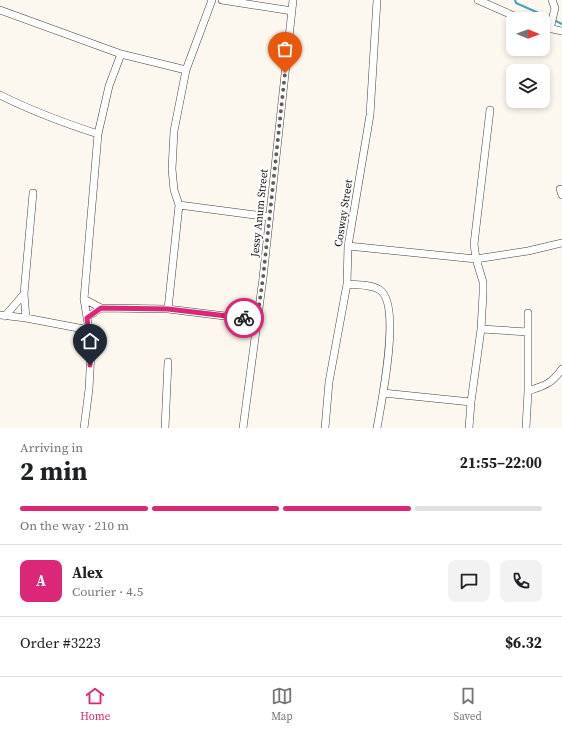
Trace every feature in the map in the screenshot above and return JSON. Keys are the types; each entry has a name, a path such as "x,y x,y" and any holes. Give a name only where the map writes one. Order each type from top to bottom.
{"street":[{"path":"168,309 179,205 174,190 172,169 174,138 186,70 212,0"},
{"path":"222,0 292,11"},
{"name":"Jessy Anum Street","path":"243,428 270,217 293,0"},
{"name":"Cosway Street","path":"325,428 329,382 347,284 348,246 370,115 377,0"},
{"path":"478,0 506,12"},
{"path":"550,22 555,8 552,0"},
{"path":"0,10 121,54 186,70"},
{"path":"550,29 562,31"},
{"path":"84,428 91,353 84,299 98,134 109,86 121,54"},
{"path":"0,95 33,111 98,134"},
{"path":"469,428 481,329 483,282 476,259 474,244 490,110"},
{"path":"26,318 24,294 33,193"},
{"path":"179,205 270,217"},
{"path":"348,246 476,259 528,251 562,243"},
{"path":"347,284 371,286 381,290 386,300 390,320 390,343 377,428"},
{"path":"3,316 24,294"},
{"path":"84,299 101,308 168,309 257,320"},
{"path":"87,318 101,308"},
{"path":"526,428 528,391 528,313"},
{"path":"3,316 26,318 89,330"},
{"path":"481,329 528,332"},
{"path":"165,428 168,362"},
{"path":"528,391 546,385 555,378 562,369"},
{"path":"383,393 471,402"}],"waterway":[{"path":"515,0 516,3 536,12"},
{"path":"554,20 562,24"}],"way so far":[{"path":"244,318 257,320 263,278 285,73"}],"route":[{"path":"90,365 91,353 87,318 101,308 168,309 244,318"}]}
